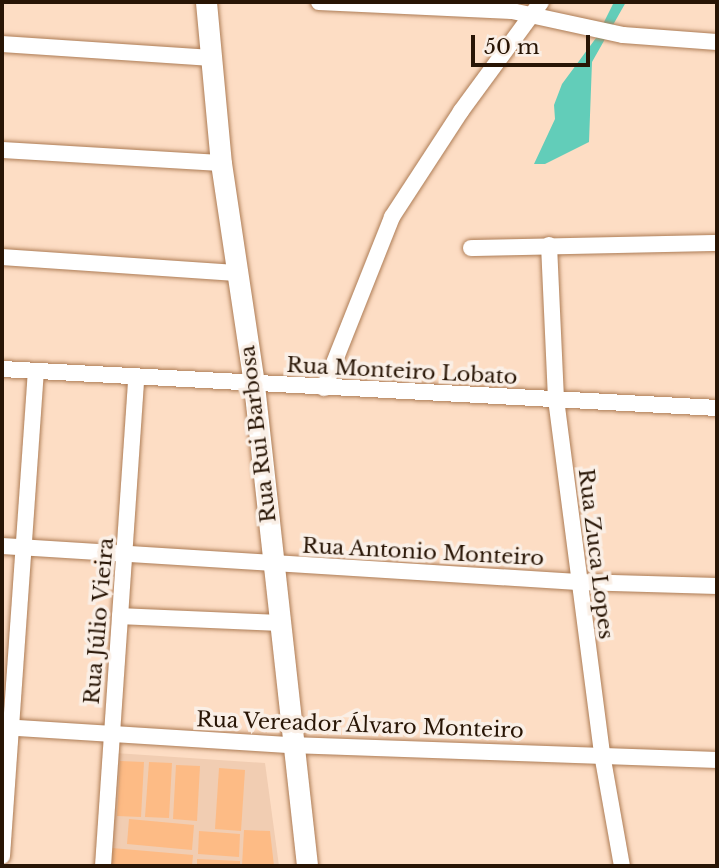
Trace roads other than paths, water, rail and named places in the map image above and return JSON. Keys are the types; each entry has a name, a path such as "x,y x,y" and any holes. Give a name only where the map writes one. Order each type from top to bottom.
{"street":[{"name":"Rua Rui Barbosa","path":"205,2 221,163 235,272 254,385 290,745 307,866"},
{"path":"319,2 537,8 598,30 623,35 717,42"},
{"path":"324,388 392,216 453,122 537,8"},
{"path":"2,44 212,58"},
{"path":"2,150 221,163"},
{"path":"471,247 717,243"},
{"name":"Rua Zuca Lopes","path":"549,245 555,399 602,754 622,866"},
{"path":"2,257 235,272"},
{"name":"Rua Monteiro Lobato","path":"2,369 136,379 717,408"},
{"path":"2,856 7,727 26,548 36,371"},
{"name":"Rua Júlio Vieira","path":"103,866 136,379"},
{"name":"Rua Antonio Monteiro","path":"2,546 273,565 578,582 717,586"},
{"path":"120,616 278,624"},
{"name":"Rua Vereador Álvaro Monteiro","path":"7,727 110,737 717,760"}],"water":[{"path":"614,2 626,2 592,62 589,142 545,164 534,164 555,119 554,105 562,84 596,38"}]}
